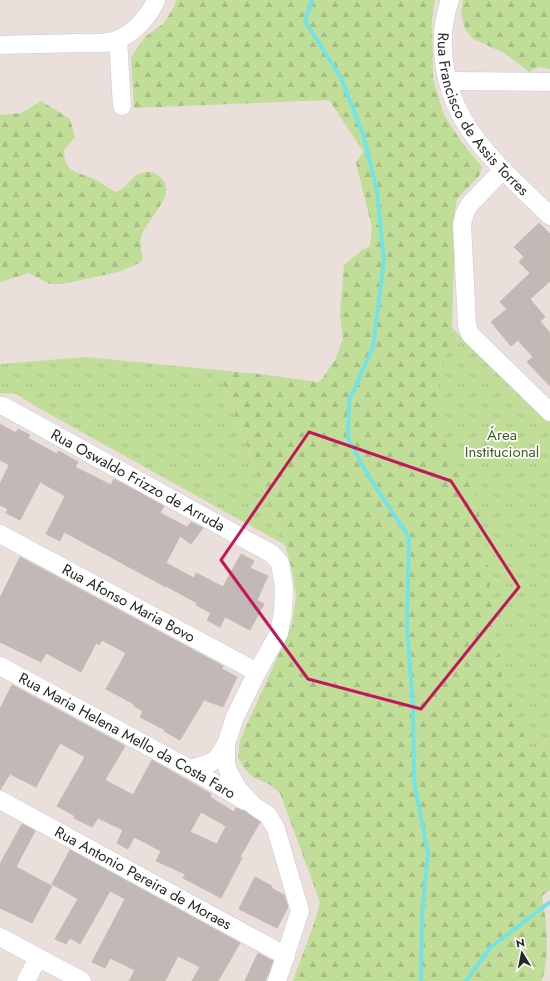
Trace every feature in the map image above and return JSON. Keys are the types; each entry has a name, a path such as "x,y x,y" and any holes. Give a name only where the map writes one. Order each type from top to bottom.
{"street":[{"path":"0,45 90,43 118,40 126,36 148,15 156,0"},
{"name":"Rua Francisco de Assis Torres","path":"450,0 444,27 443,49 448,82 453,99 474,136 503,170 550,216"},
{"path":"118,40 122,106"},
{"path":"448,82 550,82"},
{"path":"503,170 470,204 465,213 462,224 467,324 470,334 550,412"},
{"name":"Rua Oswaldo Frizzo de Arruda","path":"2,406 272,554 280,563 284,588 283,612 279,634 257,672"},
{"name":"Rua Afonso Maria Bovo","path":"0,534 257,672"},
{"name":"Rua Maria Helena Mello da Costa Faro","path":"0,666 190,769 254,806"},
{"path":"190,769 205,765 217,759 226,744 235,717 257,672"},
{"path":"226,744 226,764 238,789 254,806 268,815 276,829 300,911 277,981"},
{"name":"Rua Antonio Pereira de Moraes","path":"0,800 286,956"},
{"path":"0,937 82,981"},
{"path":"26,981 38,958"}],"highlighted area":[{"path":"309,432 451,481 519,587 421,709 308,679 221,560"}],"green space":[{"path":"176,0 435,0 432,18 433,79 444,115 463,144 482,167 479,176 457,199 453,221 454,260 452,328 450,338 531,752 550,738 550,890 542,896 547,949 545,970 542,981 293,981 316,918 320,902 280,793 269,784 254,778 244,768 238,757 240,740 292,625 296,596 292,569 285,545 218,370 318,382 322,379 335,360 343,339 340,315 344,265 362,250 370,246 372,227 356,163 363,151 329,100 134,108 131,57 145,37 164,23 175,5"},
{"path":"463,0 550,0 550,69 539,67 529,72 504,53 473,39 465,29 461,14"},
{"path":"41,101 70,119 75,137 64,150 66,164 69,168 77,173 100,182 115,192 123,188 134,177 144,172 151,172 159,176 165,182 165,197 141,237 143,258 141,262 122,271 63,284 50,284 29,273 0,282 0,115 21,113"},
{"name":"Área Institucional","path":"452,328 550,422 550,738 531,752 503,684 482,527 473,489 444,441 438,387"},
{"path":"86,357 218,370 285,545 35,406 17,394 0,393 0,364"}],"building":[{"path":"539,223 550,234 550,281 530,299 545,317 540,321 550,333 550,386 527,362 533,357 518,340 511,346 491,322 507,309 500,302 530,273 519,262 524,257 514,247"},
{"path":"0,424 16,433 18,429 30,435 28,438 57,454 59,451 78,462 75,467 111,485 114,479 164,506 160,513 187,527 191,522 203,528 191,544 180,536 166,563 194,578 196,573 223,587 241,554 254,561 250,568 268,576 257,600 264,604 250,630 225,617 220,627 207,620 211,613 196,605 197,603 166,586 64,532 60,541 46,534 65,496 40,482 20,520 6,513 8,509 0,505 0,484 9,465 0,460"},
{"path":"20,557 223,666 222,669 237,677 223,707 204,700 180,740 140,717 143,711 134,706 134,704 106,689 126,653 102,640 99,645 96,643 81,672 46,653 41,662 0,642 0,598"},
{"path":"12,685 125,746 105,780 133,795 152,760 211,794 210,797 234,812 236,808 245,811 260,822 240,857 242,858 221,898 183,878 185,874 156,861 161,851 134,837 128,849 117,843 123,830 98,818 92,827 74,818 75,816 57,806 85,757 60,743 36,787 10,774 0,790 0,709","holes":["201,812 226,826 217,844 190,832"]},
{"path":"22,824 35,831 16,867 52,886 32,923 0,908 0,864"},
{"path":"70,850 240,943 218,981 192,981 200,967 178,956 165,981 129,981 135,970 110,958 105,968 92,962 125,899 110,891 80,944 70,938 66,944 55,939 78,899 52,884"},
{"path":"255,877 272,886 271,888 284,895 288,907 277,928 239,909"},
{"path":"258,953 273,961 265,981 245,981"}],"waterway":[{"path":"312,0 305,21 341,78 363,134 377,191 384,261 373,347 349,401 348,438 369,477 409,537 407,628 413,707 414,781 428,853 422,916 421,981"},
{"path":"466,981 491,947 550,902"}]}
